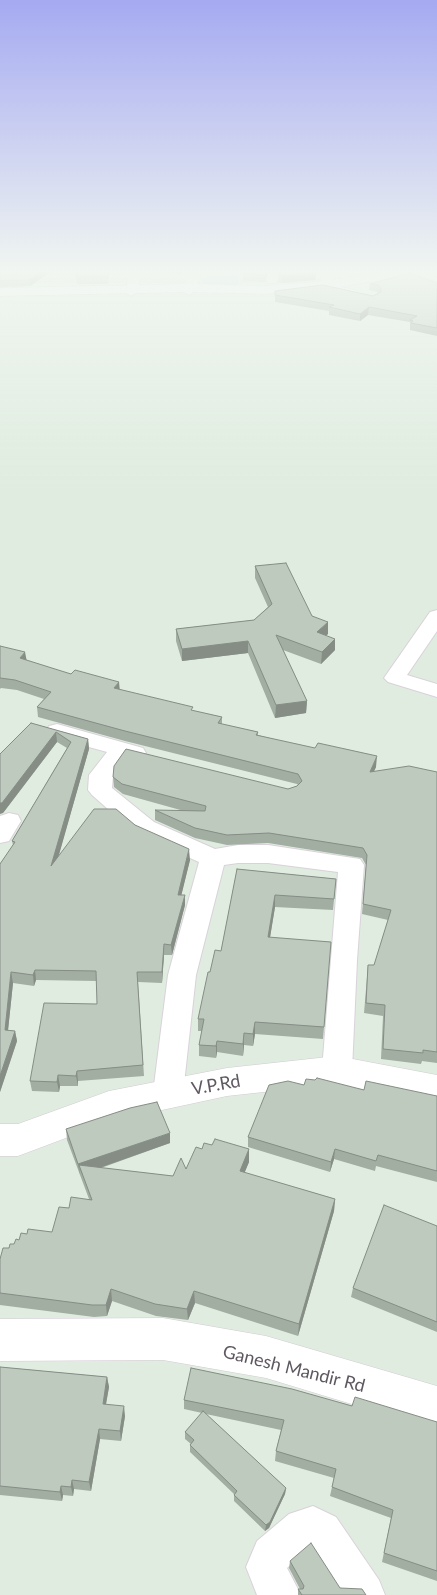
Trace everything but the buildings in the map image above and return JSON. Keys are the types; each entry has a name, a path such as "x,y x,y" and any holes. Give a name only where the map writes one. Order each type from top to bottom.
{"street":[{"path":"437,616 395,678 437,691"},
{"path":"40,726 158,758"},
{"path":"121,749 101,775 100,790 145,828 213,858 238,854 268,854 351,865 343,960 337,1070"},
{"path":"168,1094 182,975 213,858"},
{"name":"V.P.Rd","path":"0,1140 18,1140 109,1106 227,1082 337,1070 437,1090"},
{"name":"Ganesh Mandir Rd","path":"0,1340 163,1339 266,1357 437,1408"},
{"path":"280,1595 268,1576 266,1567 271,1555 303,1528 313,1526 322,1531 364,1595"}]}
